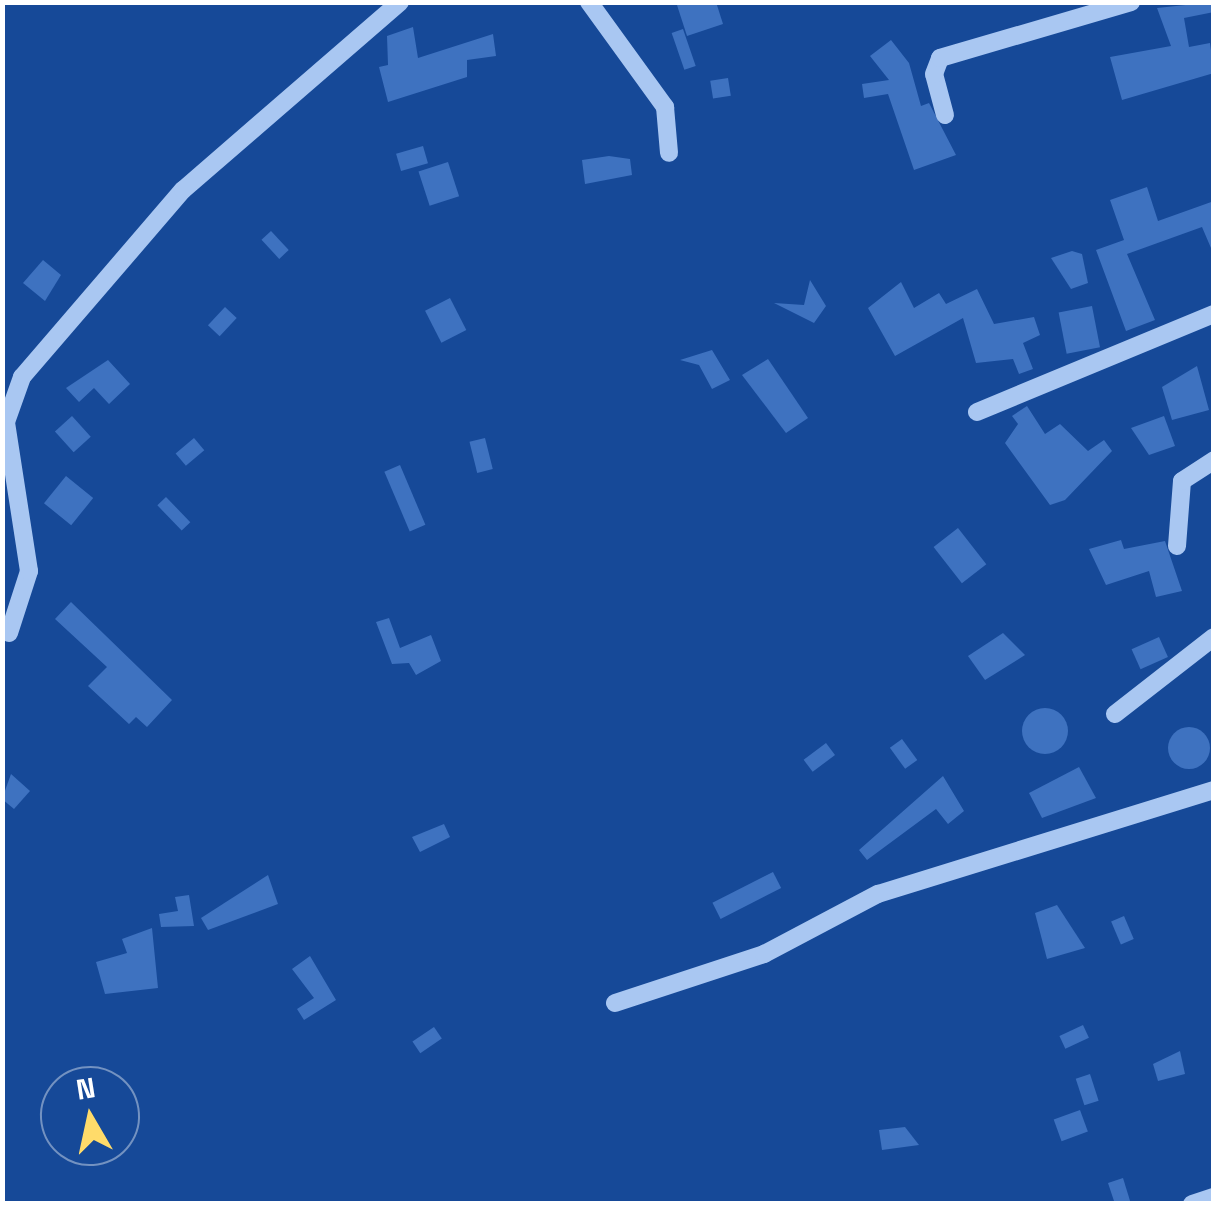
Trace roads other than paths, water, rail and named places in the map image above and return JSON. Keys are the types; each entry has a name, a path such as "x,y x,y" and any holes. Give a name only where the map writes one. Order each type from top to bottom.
{"street":[{"path":"10,633 29,571 6,422 22,377 183,190 400,2"},
{"path":"589,2 665,106 669,153"},
{"path":"945,115 934,74 940,58 1130,2"},
{"path":"977,412 1214,314"},
{"path":"1177,546 1178,492 1190,472 1214,460"},
{"path":"1115,714 1214,637"},
{"path":"616,1003 764,954 925,877 1214,790"},
{"path":"1192,1204 1214,1198"}]}
